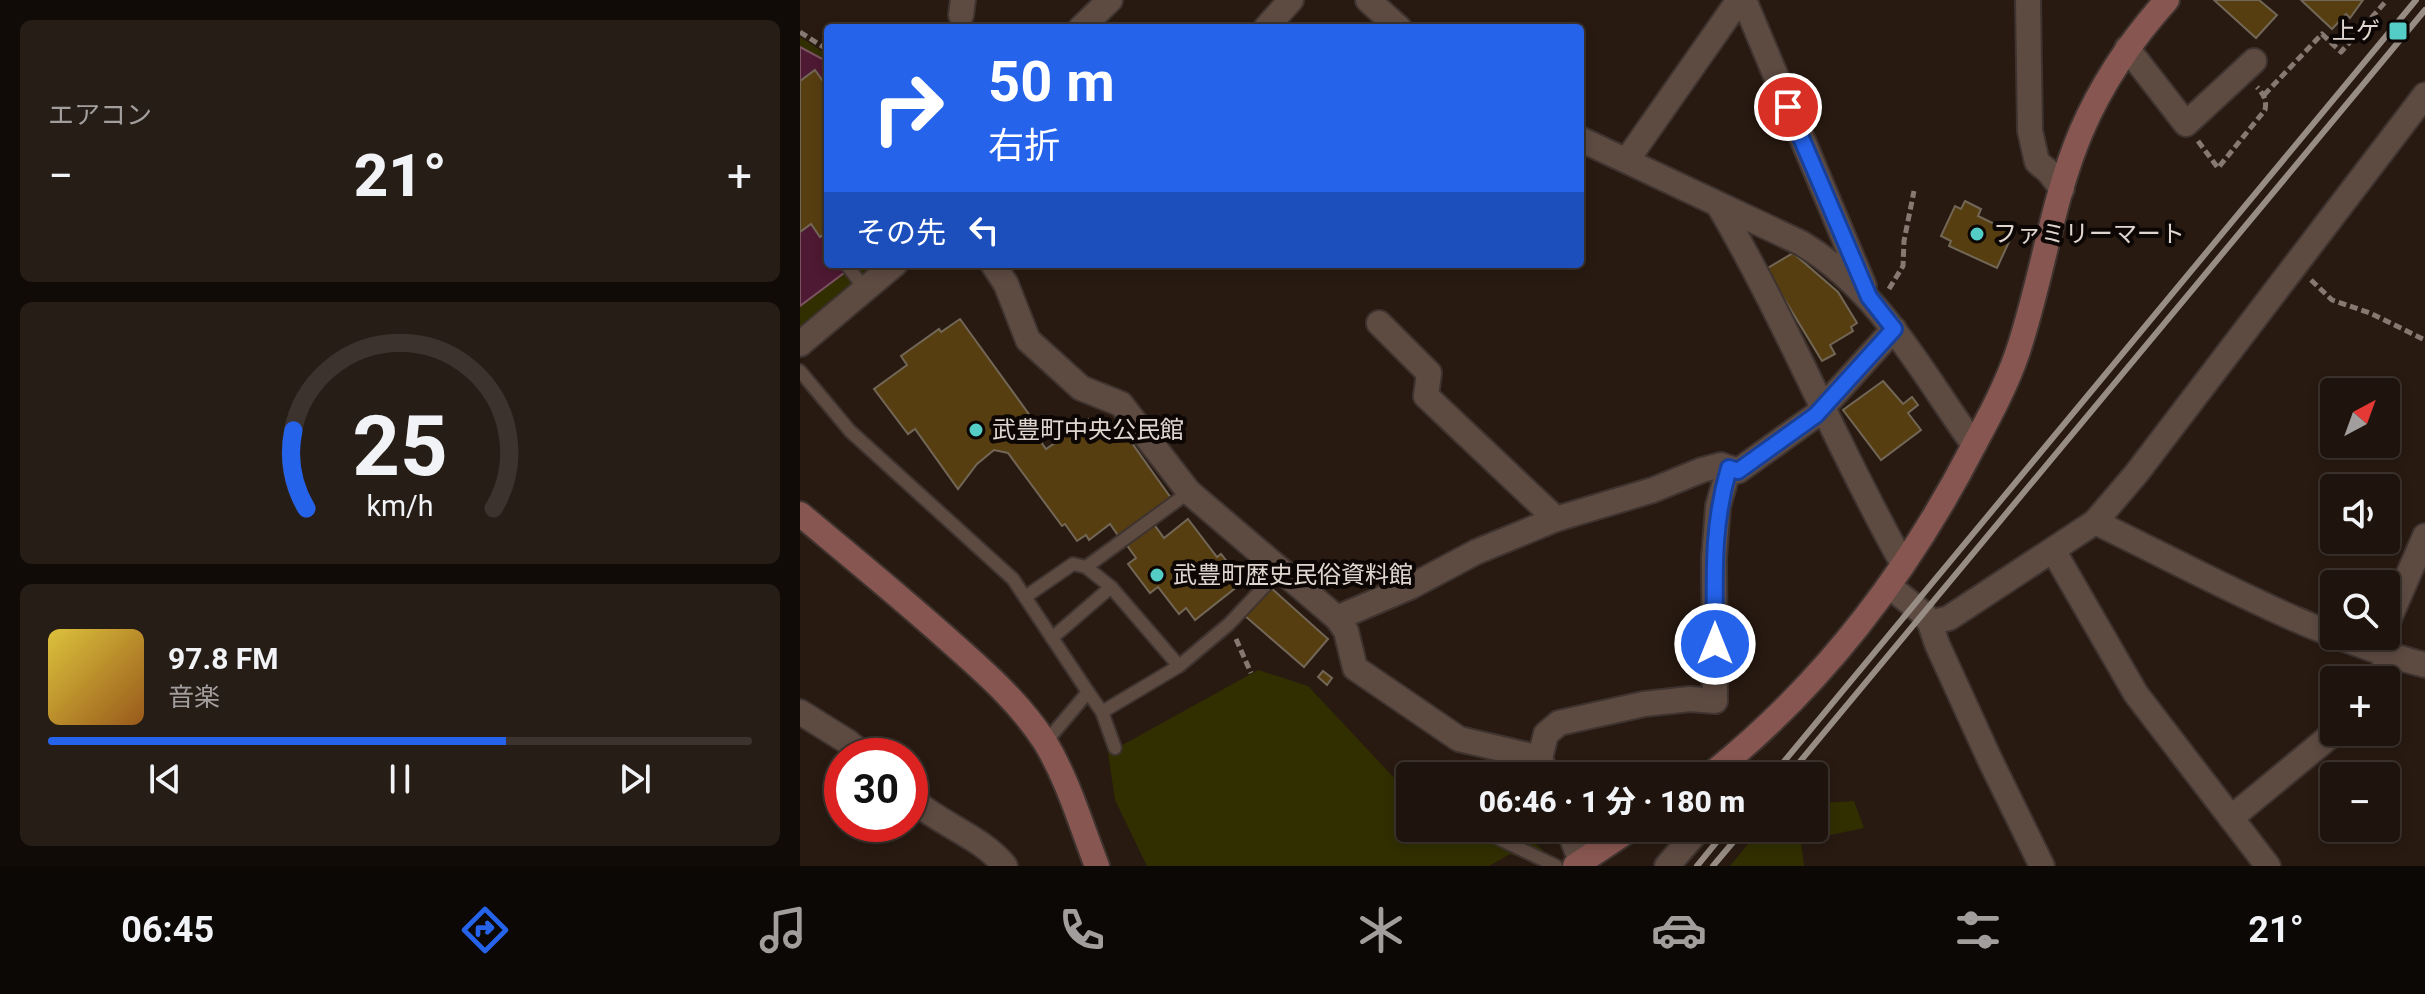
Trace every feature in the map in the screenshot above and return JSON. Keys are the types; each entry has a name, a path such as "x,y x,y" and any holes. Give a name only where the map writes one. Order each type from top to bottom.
{"street":[{"path":"1085,24 1110,0"},
{"path":"1270,24 1291,0"},
{"path":"1368,0 1395,24"},
{"path":"1627,160 1742,0"},
{"path":"1742,0 1869,297"},
{"path":"2028,0 2030,131 2037,162 2062,189"},
{"path":"1727,762 1817,677 1889,586 1952,488 2016,356 2062,189 2081,133 2103,86 2127,48 2167,0"},
{"path":"2127,48 2186,124 2254,73"},
{"path":"1930,623 1949,618 2095,522 2136,474 2293,264 2425,95"},
{"path":"1584,141 1801,243 1829,260 1869,297 1974,445"},
{"path":"1719,206 1754,266 1903,564"},
{"path":"800,344 890,268"},
{"path":"996,268 1006,284 1028,340 1081,388 1121,404 1189,492 1337,618 1346,631 1355,668 1459,739 1528,762"},
{"path":"1379,323 1429,373 1426,396 1556,519"},
{"path":"1337,618 1412,586 1476,552 1556,519 1653,490 1702,470 1721,465 1738,471 1816,415 1894,329"},
{"path":"1543,762 1546,734 1559,723 1644,704 1690,699 1715,701 1714,558 1718,506 1729,468"},
{"path":"800,514 989,676 1022,709 1060,772 1097,866"},
{"path":"2095,522 2320,631"},
{"path":"2400,594 2425,536"},
{"path":"2053,550 2136,694 2268,866"},
{"path":"1889,586 1924,614 1930,623 1990,760 2042,866"},
{"path":"2390,650 2425,665"},
{"path":"800,712 842,738"},
{"path":"2231,818 2320,744"},
{"path":"1738,762 1740,752"},
{"path":"928,813 985,848 1005,866"},
{"path":"1572,842 1578,864 1611,842"},
{"path":"1667,866 1688,842"}],"lane":[{"path":"849,268 865,289"},
{"path":"800,371 850,431 1013,579 1102,712 1115,748"},
{"path":"1086,567 1189,492"},
{"path":"1025,597 1073,564 1086,567 1111,587 1179,666"},
{"path":"1102,712 1179,666 1229,624 1280,570"},
{"path":"1052,638 1111,587"},
{"path":"1045,743 1088,692"},
{"path":"1506,842 1556,866"}],"path":[{"path":"2264,95 2322,34 2341,52 2387,0"},
{"path":"800,32 824,47"},
{"path":"2186,124 2218,168 2265,110 2264,95 2254,73"},
{"path":"1895,281 1903,266 1904,241 1914,191"},
{"path":"2293,264 2332,300 2370,313 2425,340"},
{"path":"1229,624 1251,673"}],"shaded area":[{"path":"800,37 824,52 824,268 877,268 800,326"},
{"path":"800,47 824,60 824,268 851,268 800,306"},
{"path":"1258,670 1308,686 1396,780 1396,842 1533,842 1544,851 1529,861 1510,854 1489,866 1147,866 1115,800 1108,753"},
{"path":"1854,801 1864,828 1828,835 1828,803"},
{"path":"1750,842 1801,842 1804,866 1730,866"}],"building":[{"path":"2214,0 2259,0 2277,15 2256,38"},
{"path":"2301,0 2363,0 2350,18 2346,14 2332,29"},
{"path":"815,70 824,82 824,234 820,237 811,224 800,232 800,81"},
{"name":"ファミリーマート","path":"1965,201 1981,209 1978,216 2013,233 1997,268 1949,246 1951,241 1941,236 1955,206 1961,209"},
{"path":"1793,253 1838,292 1857,323 1851,327 1853,331 1830,345 1835,354 1822,361 1766,269"},
{"name":"武豊町中央公民館","path":"960,319 1039,428 1034,432 1046,449 1089,419 1102,438 1119,425 1171,498 1148,515 1150,518 1119,537 1110,524 1089,540 1086,535 1077,541 1065,524 1062,526 1008,453 994,450 977,464 958,489 915,429 908,434 874,389 907,365 901,356 939,329 941,332"},
{"path":"1883,381 1903,404 1912,397 1918,405 1908,413 1921,430 1881,460 1843,410"},
{"path":"1188,519 1217,557 1221,554 1243,582 1195,620 1186,608 1179,614 1158,587 1150,593 1128,564 1136,558 1126,544 1153,523 1164,538"},
{"path":"1270,587 1328,639 1304,667 1245,616"},
{"path":"1323,671 1332,678 1327,685 1318,677"}],"railway":[{"path":"1784,762 2416,0"},
{"path":"1800,762 2425,10"},
{"path":"1697,866 1717,842"},
{"path":"1713,866 1733,842"}],"place":[{"name":"上ゲ","path":"2398,31"},
{"name":"ファミリーマート","path":"1977,234"},
{"name":"武豊町中央公民館","path":"976,430"},
{"name":"武豊町歴史民俗資料館","path":"1157,575"}],"route":[{"path":"1715,644 1714,558 1718,506 1729,468 1738,471 1816,415 1894,329 1869,297 1788,107"}]}
